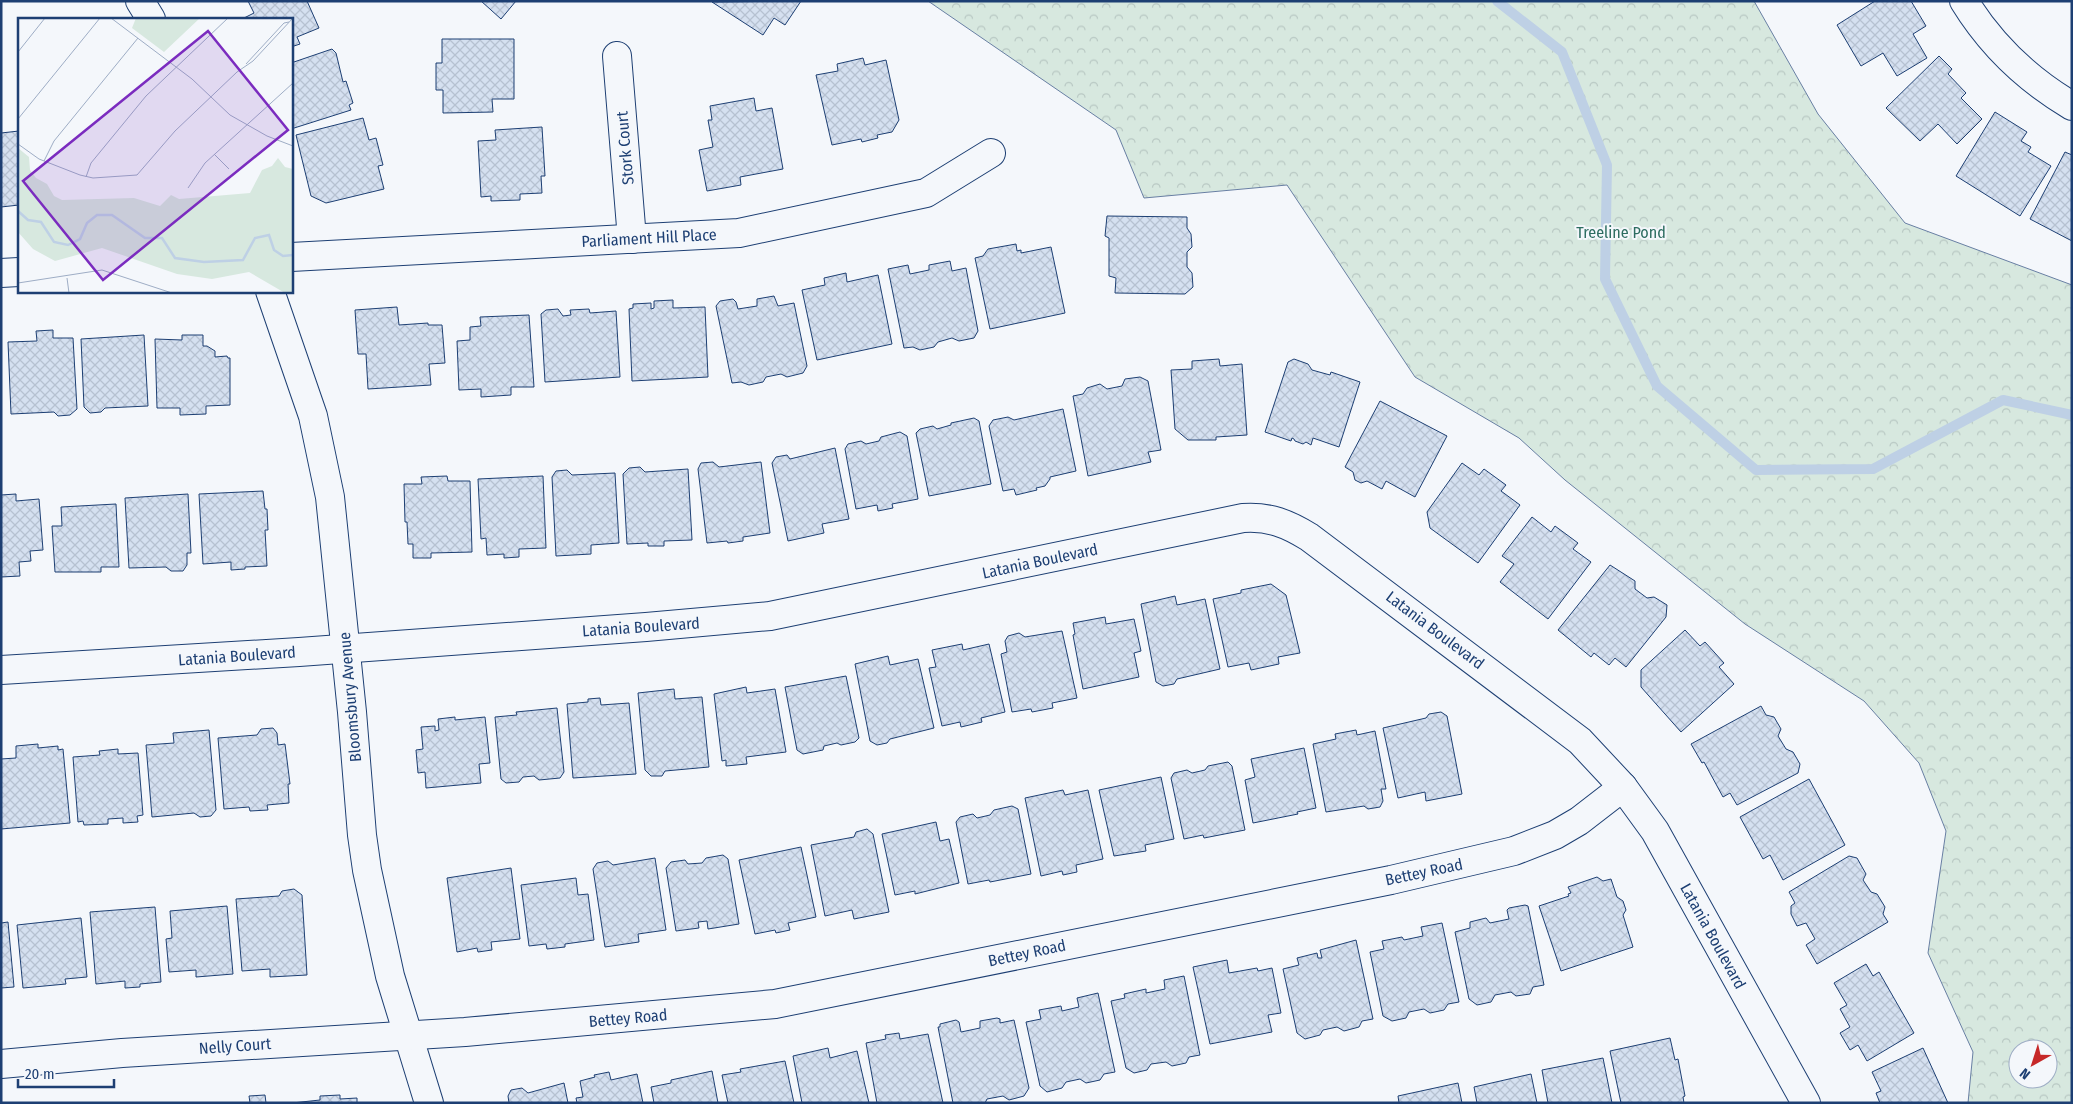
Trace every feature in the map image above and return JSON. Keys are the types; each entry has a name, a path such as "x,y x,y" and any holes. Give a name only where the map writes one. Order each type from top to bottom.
{"street":[{"path":"140,1 150,18"},
{"path":"1964,1 1998,47 2028,75 2072,106"},
{"name":"Stork Court","path":"617,56 632,239"},
{"name":"Parliament Hill Place","path":"292,257 739,233 926,193 992,153"},
{"path":"1,273 18,272"},
{"name":"Bloomsbury Avenue","path":"270,292 310,406 320,444 334,524 362,835 367,870 390,976 429,1103"},
{"name":"Latania Boulevard","path":"1,670 346,648 673,625 770,616 1213,524 1258,517 1291,526 1309,537 1370,581 1580,741 1623,787 1655,831 1806,1103"},
{"name":"Bettey Road","path":"409,1035 466,1032 775,1004 1382,882 1494,857 1534,845 1579,821 1623,787"},
{"name":"Nelly Court","path":"1,1064 122,1053 409,1035"}],"green space":[{"name":"Treeline Pond","path":"928,1 1754,1 1818,114 1905,223 2072,285 2072,1103 1968,1103 1973,1052 1928,953 1946,831 1919,763 1864,701 1745,624 1565,480 1519,438 1415,377 1287,185 1144,198 1116,130"}],"building":[{"path":"248,1 307,1 319,28 297,37 300,44 292,47 292,18 244,18 254,13"},
{"path":"481,1 516,1 501,19"},
{"path":"801,1 785,25 774,18 763,35 712,2"},
{"path":"1875,1 1911,1 1926,26 1913,34 1927,58 1897,76 1883,53 1861,66 1837,25"},
{"path":"442,39 514,39 514,99 492,99 493,112 443,113 443,90 436,90 436,63 442,63"},
{"path":"332,49 336,53 343,82 346,81 353,103 349,105 351,110 292,129 292,63"},
{"path":"1939,56 1952,69 1948,74 1966,93 1961,98 1982,119 1957,144 1938,124 1920,141 1886,108"},
{"path":"863,58 865,65 886,60 899,120 892,132 877,135 878,138 862,142 861,139 832,145 816,75 838,71 837,64"},
{"path":"754,98 756,111 772,108 783,169 740,177 741,185 707,191 699,150 713,147 708,120 712,120 710,106"},
{"path":"1995,112 2027,132 2021,141 2031,147 2028,152 2051,166 2020,216 1956,176"},
{"path":"363,118 369,140 376,138 383,165 378,166 384,189 326,203 311,196 296,135"},
{"path":"542,127 545,176 541,176 542,193 520,194 520,200 491,201 491,196 481,197 478,141 496,140 495,130"},
{"path":"18,131 18,205 1,207 1,133"},
{"path":"2065,152 2072,155 2072,241 2030,219"},
{"path":"1107,216 1187,217 1187,228 1191,234 1192,247 1187,252 1187,267 1192,273 1193,287 1185,294 1115,293 1116,278 1109,276 1109,238 1105,236"},
{"path":"1016,244 1017,251 1021,250 1021,253 1051,247 1065,313 990,329 975,258 983,256 988,249"},
{"path":"950,261 952,271 966,268 978,331 974,338 959,341 952,338 938,342 934,347 920,350 913,347 904,348 888,269 908,265 910,274 929,270 929,265"},
{"path":"846,273 847,282 878,275 892,344 817,360 802,290 825,285 824,278"},
{"path":"774,296 778,306 794,303 807,366 803,373 787,377 781,374 766,377 763,382 749,385 741,382 732,383 716,306 720,301 733,299 738,309 757,306 757,299"},
{"path":"673,300 673,308 705,307 708,377 632,381 629,309 633,308 633,304 651,303 651,309 654,308 654,301"},
{"path":"397,307 399,325 428,323 428,325 442,325 445,363 429,364 431,385 368,389 366,354 358,354 355,310"},
{"path":"558,309 563,316 571,315 570,310 589,309 590,313 616,311 620,377 545,382 541,314 546,310"},
{"path":"529,315 534,387 511,387 511,395 481,397 481,389 459,390 457,341 470,340 470,327 481,326 480,317"},
{"path":"53,330 53,338 73,338 77,409 70,415 58,416 54,412 11,414 8,342 37,341 36,331"},
{"path":"144,335 148,406 105,408 101,412 90,413 84,407 81,339"},
{"path":"182,335 203,335 203,346 207,346 215,351 215,357 227,356 230,358 230,405 206,406 206,414 180,415 180,408 157,408 155,339 182,340"},
{"path":"1219,359 1220,366 1242,364 1247,435 1216,437 1216,440 1188,440 1175,429 1171,370 1192,369 1192,361"},
{"path":"1294,359 1308,364 1312,370 1330,375 1331,372 1360,382 1339,447 1313,438 1311,445 1306,442 1303,444 1292,438 1291,441 1265,432 1288,362"},
{"path":"1140,377 1148,381 1161,450 1148,452 1151,462 1088,476 1073,396 1083,394 1087,388 1100,384 1107,389 1122,386 1125,379"},
{"path":"1380,401 1447,436 1415,497 1386,481 1382,489 1367,481 1361,483 1355,480 1353,472 1345,467"},
{"path":"1063,409 1076,471 1050,477 1045,486 1036,488 1037,490 1016,495 1014,489 1003,491 989,426 993,420 1008,417 1014,420"},
{"path":"974,418 979,421 991,484 929,496 916,433 920,429 933,426 937,429 951,425 951,423"},
{"path":"900,432 907,436 918,499 892,504 893,508 878,511 877,505 856,509 845,449 848,444 861,441 866,444 879,441 881,437"},
{"path":"835,448 849,519 822,524 824,533 788,541 772,463 776,457 787,455 790,459"},
{"path":"713,462 719,467 761,462 770,533 743,537 743,541 707,543 698,469 701,463"},
{"path":"1462,463 1479,475 1484,469 1506,485 1501,491 1520,505 1478,563 1430,528 1427,512"},
{"path":"640,467 645,472 688,469 692,540 664,541 664,546 648,546 648,543 627,544 623,474 629,468"},
{"path":"567,470 572,475 615,473 619,543 591,545 591,554 556,556 552,477 556,471"},
{"path":"447,476 448,481 470,481 472,552 431,553 431,558 413,558 413,544 408,544 407,522 405,522 404,484 422,484 421,477"},
{"path":"543,476 546,548 519,549 519,557 504,558 504,554 487,555 486,538 481,539 478,479"},
{"path":"263,491 265,509 267,509 268,530 265,530 267,566 231,570 231,562 203,564 199,494"},
{"path":"16,494 16,501 39,499 43,550 30,551 31,561 19,562 20,576 1,577 1,495"},
{"path":"188,494 191,553 187,553 187,565 183,571 171,571 166,567 129,568 125,498"},
{"path":"116,504 119,567 101,567 101,572 55,572 52,526 62,526 61,507"},
{"path":"1532,517 1551,532 1555,526 1578,543 1573,549 1591,562 1548,619 1500,582 1514,564 1502,556"},
{"path":"1610,565 1635,581 1635,589 1647,598 1654,597 1667,605 1666,617 1626,667 1615,658 1609,665 1594,653 1591,657 1558,630"},
{"path":"1271,584 1286,595 1300,653 1278,657 1279,664 1251,670 1249,663 1228,667 1213,599 1241,593 1241,590"},
{"path":"1175,596 1177,605 1205,599 1220,669 1177,679 1174,684 1163,686 1156,682 1141,604"},
{"path":"1105,617 1106,624 1134,619 1141,651 1134,653 1139,677 1083,689 1073,635 1075,634 1073,623"},
{"path":"1685,630 1700,646 1705,642 1724,663 1719,667 1734,684 1681,732 1641,687 1641,670"},
{"path":"1062,631 1077,698 1052,703 1053,708 1032,712 1031,709 1012,712 1001,654 1007,652 1005,641 1008,636 1019,633 1025,637"},
{"path":"962,644 963,650 989,644 1005,712 981,718 982,722 961,727 960,722 942,726 929,668 936,667 932,650"},
{"path":"888,656 890,665 918,659 934,728 890,739 887,743 877,745 870,741 855,664"},
{"path":"846,676 859,738 855,742 824,746 823,750 803,754 797,750 785,687"},
{"path":"746,687 747,693 775,689 786,752 746,757 747,764 726,766 726,760 722,761 714,694"},
{"path":"674,689 675,699 702,697 709,767 665,771 662,776 651,776 645,770 638,693"},
{"path":"600,698 601,705 629,703 636,774 573,778 567,704 588,702 588,699"},
{"path":"1761,706 1766,715 1774,717 1781,729 1778,736 1786,749 1793,752 1800,764 1798,773 1737,805 1730,793 1723,797 1704,762 1702,763 1691,744"},
{"path":"557,708 564,772 560,778 539,780 534,776 523,777 519,782 506,783 501,779 495,717 517,715 516,712"},
{"path":"1441,712 1447,716 1462,794 1426,801 1425,792 1398,798 1383,728 1426,718 1429,714"},
{"path":"455,717 455,720 485,717 490,763 479,764 481,783 426,788 425,772 418,773 416,750 423,749 421,727 435,726 435,731 439,730 438,719"},
{"path":"273,728 277,733 278,745 285,744 290,784 288,784 289,803 267,805 268,810 250,811 249,807 224,809 218,738 257,735 261,729"},
{"path":"209,730 216,810 211,816 200,817 194,813 152,817 146,745 174,743 173,733"},
{"path":"1356,730 1357,735 1375,731 1386,789 1381,789 1383,801 1380,807 1368,809 1364,806 1326,812 1313,744 1336,739 1335,734"},
{"path":"38,744 38,748 58,746 58,750 63,749 70,823 1,829 1,759 16,758 16,746"},
{"path":"1304,748 1316,808 1297,812 1298,814 1253,823 1245,780 1255,777 1251,759"},
{"path":"118,749 118,754 138,753 143,815 137,816 138,822 123,823 123,818 108,819 108,824 84,825 83,821 78,822 73,757 100,755 99,751"},
{"path":"1228,762 1232,766 1245,830 1204,838 1203,835 1184,839 1171,778 1174,773 1187,770 1192,773 1205,770 1208,766"},
{"path":"1161,777 1174,839 1145,845 1146,851 1114,856 1099,790"},
{"path":"1809,779 1845,845 1783,880 1770,855 1763,859 1740,817"},
{"path":"1063,790 1065,795 1088,790 1103,859 1076,865 1077,872 1063,875 1062,871 1041,876 1025,798"},
{"path":"1012,806 1018,809 1031,874 968,884 956,822 960,817 973,814 977,818 990,815 994,810"},
{"path":"936,822 940,841 949,839 959,883 915,894 915,891 895,895 882,834"},
{"path":"867,829 873,834 889,912 854,919 852,910 825,916 811,845 854,837 856,832"},
{"path":"801,847 816,917 788,923 790,930 776,933 775,930 755,934 739,860"},
{"path":"723,855 728,859 739,924 708,929 707,921 698,922 699,928 676,931 666,868 671,862 685,860 688,864 702,863 706,858"},
{"path":"1849,856 1857,858 1866,874 1863,880 1871,892 1877,894 1885,907 1883,914 1888,922 1817,964 1806,945 1815,939 1806,923 1797,926 1791,914 1791,906 1795,903 1789,892"},
{"path":"655,858 666,930 638,934 639,942 605,947 593,869 597,863 608,861 613,865"},
{"path":"511,868 520,939 491,942 492,950 478,952 477,948 457,952 447,878"},
{"path":"1597,877 1603,881 1611,879 1617,897 1623,901 1626,910 1623,915 1633,947 1561,971 1539,906 1569,896 1568,894 1571,893 1568,887"},
{"path":"576,878 578,895 588,894 594,940 565,944 565,947 547,949 546,944 529,946 521,885"},
{"path":"294,889 302,895 307,975 270,977 270,969 242,971 236,899 279,896 282,891"},
{"path":"227,906 233,974 196,977 196,970 169,972 166,939 172,938 170,911"},
{"path":"1528,906 1544,985 1533,987 1530,994 1516,996 1511,992 1495,995 1491,1002 1477,1005 1469,999 1455,932 1470,928 1470,922 1486,918 1490,923 1509,919 1507,910 1509,908"},
{"path":"155,907 161,982 125,988 125,981 96,984 90,912"},
{"path":"81,918 87,977 65,979 66,984 23,988 17,925"},
{"path":"8,922 14,987 1,988 1,923"},
{"path":"1442,923 1459,1002 1448,1004 1444,1010 1430,1013 1424,1009 1409,1012 1406,1018 1392,1021 1383,1016 1370,952 1384,949 1382,941 1402,937 1404,940 1423,936 1421,927"},
{"path":"1356,940 1373,1019 1362,1021 1359,1027 1344,1031 1337,1027 1323,1030 1320,1035 1305,1039 1297,1033 1283,969 1299,965 1297,958 1317,953 1318,958 1322,958 1320,950"},
{"path":"1227,960 1229,973 1257,968 1258,971 1272,968 1281,1013 1268,1015 1272,1032 1210,1044 1193,967"},
{"path":"1866,964 1873,976 1879,972 1914,1033 1867,1061 1858,1045 1850,1050 1840,1033 1850,1027 1840,1009 1847,1005 1834,983"},
{"path":"1184,976 1200,1055 1189,1057 1186,1063 1172,1066 1166,1062 1151,1064 1147,1070 1134,1073 1126,1068 1111,1001 1125,998 1124,994 1146,989 1146,993 1165,989 1164,980"},
{"path":"1098,993 1115,1072 1104,1074 1100,1080 1086,1083 1080,1079 1066,1082 1062,1088 1047,1092 1040,1086 1026,1022 1041,1019 1039,1010 1061,1006 1062,1011 1079,1007 1077,998"},
{"path":"1000,1019 1000,1023 1014,1020 1029,1088 1024,1096 1009,1100 1003,1096 987,1099 985,1103 953,1103 938,1027 940,1027 940,1024 956,1020 959,1022 961,1032 980,1028 980,1021"},
{"path":"899,1033 900,1039 928,1034 943,1103 877,1103 866,1043 886,1039 885,1035"},
{"path":"1670,1038 1675,1060 1678,1059 1685,1096 1683,1097 1684,1103 1621,1103 1610,1051"},
{"path":"828,1048 830,1058 857,1051 869,1103 802,1103 793,1056"},
{"path":"1923,1048 1948,1103 1880,1103 1876,1093 1881,1091 1872,1072"},
{"path":"1603,1058 1612,1103 1548,1103 1542,1070"},
{"path":"785,1061 794,1103 728,1103 722,1075 741,1072 740,1069"},
{"path":"712,1071 718,1103 654,1103 651,1087 671,1083 671,1080"},
{"path":"609,1072 611,1080 637,1074 643,1103 577,1103 576,1098 583,1097 580,1081 595,1077 594,1075"},
{"path":"1531,1074 1537,1103 1477,1103 1474,1087"},
{"path":"564,1083 568,1103 509,1103 508,1096 511,1090 522,1088 528,1093"},
{"path":"1458,1083 1462,1103 1399,1103 1398,1096"},
{"path":"265,1095 266,1103 250,1103 249,1096"},
{"path":"340,1095 340,1099 357,1098 357,1103 292,1103 320,1100 320,1096"}],"waterway":[{"path":"1497,1 1562,52 1607,165 1605,279 1657,386 1756,470 1873,469 2003,400 2072,415"}]}
